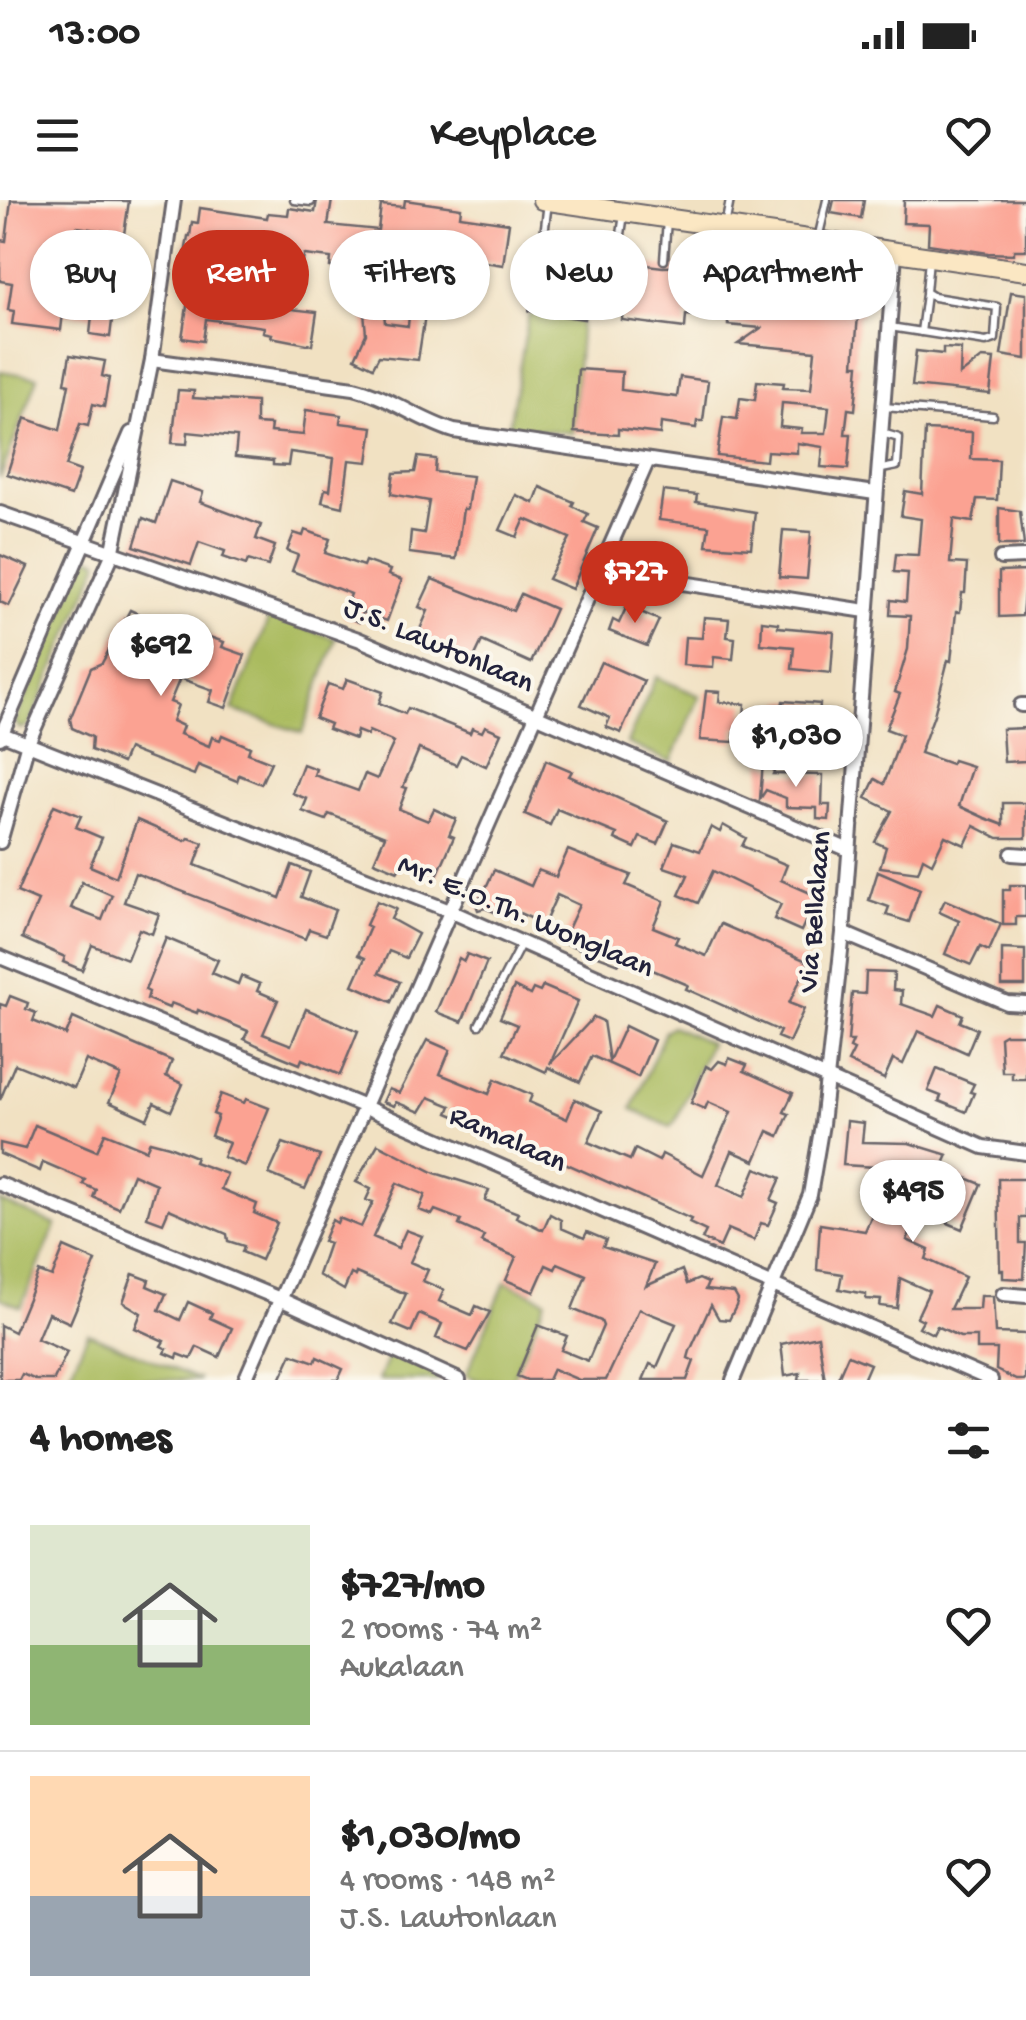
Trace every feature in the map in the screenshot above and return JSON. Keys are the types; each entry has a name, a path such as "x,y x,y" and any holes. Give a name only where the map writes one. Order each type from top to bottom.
{"street":[{"path":"0,842 28,743 112,555 152,360 174,200"},
{"path":"545,200 746,230"},
{"path":"896,254 1026,271"},
{"name":"Via Bellalaan","path":"732,1380 810,1195 843,934 890,320"},
{"path":"152,360 354,388 382,395 418,417 454,431 875,493"},
{"path":"0,735 140,407"},
{"path":"245,1380 648,460"},
{"name":"J.S. Lawtonlaan","path":"0,514 358,639 848,850"},
{"path":"1001,558 1026,558"},
{"path":"598,570 866,611"},
{"name":"Mr. E.O.Th. Wonglaan","path":"0,735 450,911 983,1147 1026,1153"},
{"path":"843,934 1007,1003 1026,1004"},
{"name":"Ramalaan","path":"0,957 365,1106 991,1380"},
{"path":"0,1184 280,1299 459,1380"},
{"path":"1003,1294 1026,1296"}],"lane":[{"path":"294,200 311,202"},
{"path":"543,230 545,200"},
{"path":"725,227 730,200"},
{"path":"820,230 826,200"},
{"path":"621,230 624,212"},
{"path":"664,260 668,219"},
{"path":"921,332 929,258"},
{"path":"890,327 991,342 994,339 998,312 992,303 934,297 926,292"},
{"path":"883,407 994,416"},
{"path":"479,1025 522,942"}],"green space":[{"path":"528,320 581,320 572,433 509,426"},
{"path":"0,371 38,377 0,478"},
{"path":"89,557 99,560 99,564 29,726 20,729 15,722"},
{"path":"270,615 336,639 302,733 232,710"},
{"path":"656,677 700,696 671,762 627,743"},
{"path":"672,1026 710,1043 670,1127 632,1109 665,1031"},
{"path":"0,1201 56,1225 21,1307 0,1298"},
{"path":"505,1282 546,1300 512,1380 477,1380 466,1375"},
{"path":"88,1333 200,1380 67,1380"},
{"path":"389,1354 440,1375 437,1380 378,1380"}],"building":[{"path":"11,200 129,201 125,230 30,230 30,320 62,320 61,330 12,324 14,311 8,310 12,283 0,281 0,240 6,241"},
{"path":"317,200 332,200 328,225 378,230 329,230 329,258 309,256 309,230 191,230 192,222 198,223 200,208 267,218 268,213 288,215 289,208 315,212"},
{"path":"405,200 461,208 460,216 509,223 503,265 490,263 490,230 378,230 381,205 404,207"},
{"path":"834,200 864,200 861,218 831,213"},
{"path":"904,200 1026,200 1026,250 1014,250 1014,254 988,253 928,244 929,224 903,223"},
{"path":"648,265 668,267 668,320 686,320 685,328 622,320 648,320"},
{"path":"1011,292 1026,294 1026,359 1001,355"},
{"path":"309,311 317,312 312,345 271,337 272,334 263,332 264,327 213,320 309,320"},
{"path":"92,320 112,320 110,337 90,334"},
{"path":"185,320 206,320 203,341 182,338"},
{"path":"365,320 408,326 409,320 424,320 418,360 379,356 373,367 355,358 366,334"},
{"path":"728,320 858,320 855,410 848,409 845,434 851,434 848,469 821,467 823,447 797,443 797,453 767,451 766,461 717,456 723,417 737,419 740,398 755,400 757,381 784,383 783,388 811,389 815,351 738,344 761,328 728,325","holes":["782,403 829,407 826,433 801,433 802,429 780,427"]},
{"path":"943,348 961,349 960,375 982,358 994,359 990,394 912,386 916,351 943,354"},
{"path":"70,355 105,361 102,376 109,378 104,407 93,404 88,426 80,424 66,466 80,471 71,496 7,474 25,418 60,430"},
{"path":"578,369 622,372 621,390 677,397 680,377 708,381 703,421 697,421 696,428 661,423 660,434 618,429 618,435 574,432"},
{"path":"178,390 194,391 193,398 256,402 256,424 271,425 270,432 303,435 306,410 341,415 340,423 373,427 368,462 349,460 343,507 322,502 325,489 330,490 334,458 290,452 288,466 273,465 273,461 235,457 237,437 188,432 187,444 172,443"},
{"path":"925,430 972,432 971,459 999,460 997,500 977,499 973,522 954,519 950,563 967,564 965,593 960,612 956,612 951,661 948,660 920,753 951,764 953,760 972,766 959,806 1003,825 1003,803 1026,803 1026,838 998,838 974,826 965,845 945,836 932,863 923,858 918,872 880,867 886,847 875,842 892,811 866,798 875,779 884,784 902,735 886,729 900,694 895,692 908,649 910,616 890,615 891,600 906,602 908,573 894,572 896,554 918,555 921,519 901,516 905,491 922,494"},
{"path":"418,457 436,459 435,472 472,476 456,559 409,553 411,531 424,533 429,501 391,494 394,473 415,472"},
{"path":"170,481 203,492 200,502 261,525 256,539 275,546 268,566 248,560 246,565 223,557 225,551 199,542 191,565 134,546 143,518 156,523"},
{"path":"540,487 574,502 572,506 588,514 584,522 598,528 572,589 548,579 570,538 525,519 517,537 500,530 516,495 534,503"},
{"path":"663,491 697,495 696,502 755,512 751,548 706,545 709,526 659,520"},
{"path":"999,508 1020,511 1024,545 999,545"},
{"path":"305,530 330,539 325,553 363,566 365,561 390,570 388,575 402,580 387,621 362,612 359,622 343,616 351,594 292,571 298,555 287,551 294,533 303,536"},
{"path":"783,530 811,532 807,579 779,577"},
{"path":"0,555 28,567 9,606 0,602"},
{"path":"1026,571 1022,616 999,617 999,572"},
{"path":"432,579 513,611 521,594 555,609 531,663 482,641 473,660 417,636 428,611 419,607"},
{"path":"627,606 659,620 647,646 609,631 613,620 619,623"},
{"path":"130,610 182,634 184,628 224,642 222,647 245,655 226,708 209,702 213,690 180,678 170,702 178,705 172,721 183,726 180,734 209,746 212,737 220,740 222,735 250,747 248,753 271,762 261,784 239,775 237,781 198,765 194,775 128,749 122,763 91,750 92,737 72,728 70,719 91,668 102,663"},
{"path":"704,617 729,619 727,637 735,638 733,659 714,657 713,667 683,665 685,637 702,638"},
{"path":"762,621 778,623 778,627 834,632 831,673 792,669 794,647 761,644"},
{"path":"601,662 644,681 621,733 606,727 610,718 581,705"},
{"path":"347,679 383,692 379,703 405,714 408,708 470,733 472,728 482,732 485,726 501,733 486,766 461,755 456,765 419,749 403,787 407,788 399,809 428,821 434,809 456,819 449,835 454,837 436,878 401,863 398,871 374,861 385,836 329,814 326,820 302,811 307,799 292,793 303,764 316,769 314,775 358,791 365,774 377,779 394,742 369,731 367,735 357,731 355,739 328,729 330,724 315,718 328,684 343,689"},
{"path":"706,691 720,692 719,702 745,704 743,729 735,728 734,742 700,740"},
{"path":"783,701 820,704 817,739 780,740 781,731 766,730 768,706 782,708"},
{"path":"1026,728 1026,761 1004,762 1002,729"},
{"path":"546,760 572,771 569,776 668,821 658,844 640,837 635,848 615,839 617,834 557,809 550,825 525,814"},
{"path":"763,762 776,767 773,774 823,775 822,805 830,805 829,820 817,819 817,808 786,807 786,798 766,790 760,799"},
{"path":"54,805 81,816 76,827 102,838 90,866 116,877 137,820 185,841 189,838 203,843 195,865 280,898 292,865 310,872 301,897 335,910 326,935 309,929 305,939 135,873 124,902 159,914 152,934 139,929 127,959 92,945 82,970 63,962 65,957 22,938 38,901 17,892","holes":["82,882 112,895 102,920 71,908"]},
{"path":"723,825 746,838 742,846 787,865 781,880 817,896 801,931 774,919 781,904 713,871 698,903 679,895 688,875 664,867 674,842 700,851 711,827 720,832"},
{"path":"568,850 631,875 626,885 664,901 653,927 678,937 675,943 706,956 721,924 809,962 789,1003 804,1009 789,1042 777,1037 780,1031 686,989 688,985 622,957 619,964 562,942 579,905 557,895 544,924 517,912 513,920 485,908 478,910 474,899 482,896 494,870 531,886 538,870 556,877"},
{"path":"878,871 920,889 909,922 886,915 889,907 869,900"},
{"path":"1010,885 1026,885 1026,917 1016,917 1016,925 1003,925 1003,890 1010,890"},
{"path":"945,900 1001,924 989,951 980,947 971,965 945,954 959,921 939,912"},
{"path":"377,901 396,909 391,919 418,934 406,958 389,951 379,973 400,982 391,1002 353,985 365,958 358,955"},
{"path":"166,938 218,960 212,973 238,984 241,976 260,984 257,991 278,1000 263,1034 291,1045 306,1009 358,1031 340,1075 302,1059 300,1064 278,1055 244,1039 248,1031 198,1010 197,1013 171,1003 169,1008 147,999 149,992 145,990"},
{"path":"1002,949 1025,950 1025,986 1002,986"},
{"path":"467,954 487,962 462,1022 436,1012 459,958 464,961"},
{"path":"866,972 894,973 893,990 902,991 901,1004 935,1016 940,1005 963,1015 960,1022 977,1029 967,1053 918,1031 903,1064 893,1059 884,1079 848,1062 854,1050 850,1048 853,1041 848,1041 852,993 865,994"},
{"path":"543,986 578,1001 550,1064 594,1017 603,1021 609,1061 625,1026 654,1040 638,1077 592,1056 580,1082 504,1053 517,1025 500,1018 514,987 530,995 533,989 540,992"},
{"path":"10,996 28,1003 26,1009 36,1013 33,1021 66,1035 73,1018 172,1061 166,1076 183,1084 171,1111 154,1103 147,1119 109,1102 121,1075 86,1060 74,1088 15,1064 0,1100 0,1004 6,1006"},
{"path":"1026,1034 1026,1079 1012,1079 1012,1072 1002,1072 1000,1037"},
{"path":"427,1040 450,1050 440,1074 489,1094 495,1079 532,1095 529,1102 567,1119 575,1099 602,1111 588,1142 630,1160 635,1149 659,1161 662,1154 703,1175 731,1112 708,1102 705,1109 691,1103 706,1066 712,1069 719,1061 727,1064 729,1058 747,1065 744,1071 793,1093 784,1112 789,1114 779,1136 768,1131 755,1161 732,1151 718,1185 744,1197 756,1168 781,1178 771,1200 778,1203 768,1225 761,1223 754,1240 728,1229 720,1247 702,1239 706,1231 689,1223 691,1219 547,1155 546,1158 474,1129 476,1125 448,1113 451,1106 429,1097 420,1112 396,1102 394,1106 383,1102 389,1089 399,1093"},
{"path":"937,1069 974,1084 966,1112 939,1101 941,1096 928,1091"},
{"path":"221,1094 269,1108 245,1166 223,1157 229,1143 211,1136 218,1116 213,1114"},
{"path":"847,1121 864,1123 862,1142 909,1143 948,1155 942,1168 981,1184 962,1229 948,1223 952,1214 923,1202 907,1240 929,1250 926,1259 965,1277 950,1309 980,1309 981,1296 993,1296 995,1333 1026,1334 1025,1380 996,1370 997,1349 977,1349 977,1337 960,1337 937,1326 933,1334 919,1327 923,1320 917,1317 929,1291 900,1278 897,1308 880,1306 881,1300 839,1289 842,1274 817,1270 820,1224 865,1231 892,1168 843,1165"},
{"path":"35,1125 97,1151 105,1133 146,1150 150,1141 196,1157 194,1162 227,1174 221,1189 257,1204 254,1213 277,1223 261,1260 242,1252 244,1246 228,1241 227,1234 169,1209 163,1223 147,1217 156,1184 133,1174 119,1208 93,1197 96,1190 83,1184 85,1180 43,1162 40,1171 0,1154 0,1143 25,1149"},
{"path":"283,1143 320,1156 305,1189 269,1174"},
{"path":"378,1144 435,1173 489,1190 485,1200 518,1213 516,1217 543,1230 550,1214 561,1220 561,1228 584,1238 587,1232 606,1240 603,1247 655,1264 646,1286 682,1270 687,1284 699,1279 708,1283 705,1290 734,1293 736,1306 729,1320 719,1319 711,1305 690,1351 688,1358 694,1361 687,1380 643,1380 650,1364 657,1367 676,1324 639,1309 606,1380 579,1380 553,1369 548,1380 527,1380 517,1376 538,1325 567,1336 561,1350 588,1361 603,1326 601,1321 572,1309 586,1275 558,1263 555,1269 546,1265 534,1292 506,1280 516,1257 481,1242 484,1236 459,1225 461,1220 435,1210 432,1215 419,1210 425,1195 397,1183 373,1237 398,1248 406,1230 422,1236 410,1262 428,1270 423,1281 444,1290 439,1301 472,1315 476,1306 490,1312 468,1351 436,1338 442,1324 419,1314 411,1332 392,1324 406,1294 356,1273 351,1274 344,1290 318,1275 329,1243 323,1241 332,1220 337,1223 339,1218 361,1227 373,1202 366,1200 371,1189 356,1182"},
{"path":"998,1179 1026,1179 1026,1218 1020,1218 1020,1243 1026,1243 1024,1279 1003,1278 1000,1270"},
{"path":"64,1247 96,1261 70,1323 48,1313 37,1339 67,1352 54,1380 36,1380 22,1374 19,1380 0,1380 0,1325 14,1332 39,1272 52,1277"},
{"path":"133,1274 149,1280 147,1286 166,1294 159,1310 180,1320 188,1302 232,1328 219,1357 197,1347 191,1359 178,1354 177,1358 165,1353 167,1349 161,1346 164,1341 135,1328 141,1313 123,1302"},
{"path":"818,1336 825,1380 799,1380 800,1373 785,1376 781,1344"},
{"path":"292,1354 315,1362 317,1357 343,1369 338,1380 280,1380"},
{"path":"848,1355 870,1364 863,1380 837,1380"}]}
